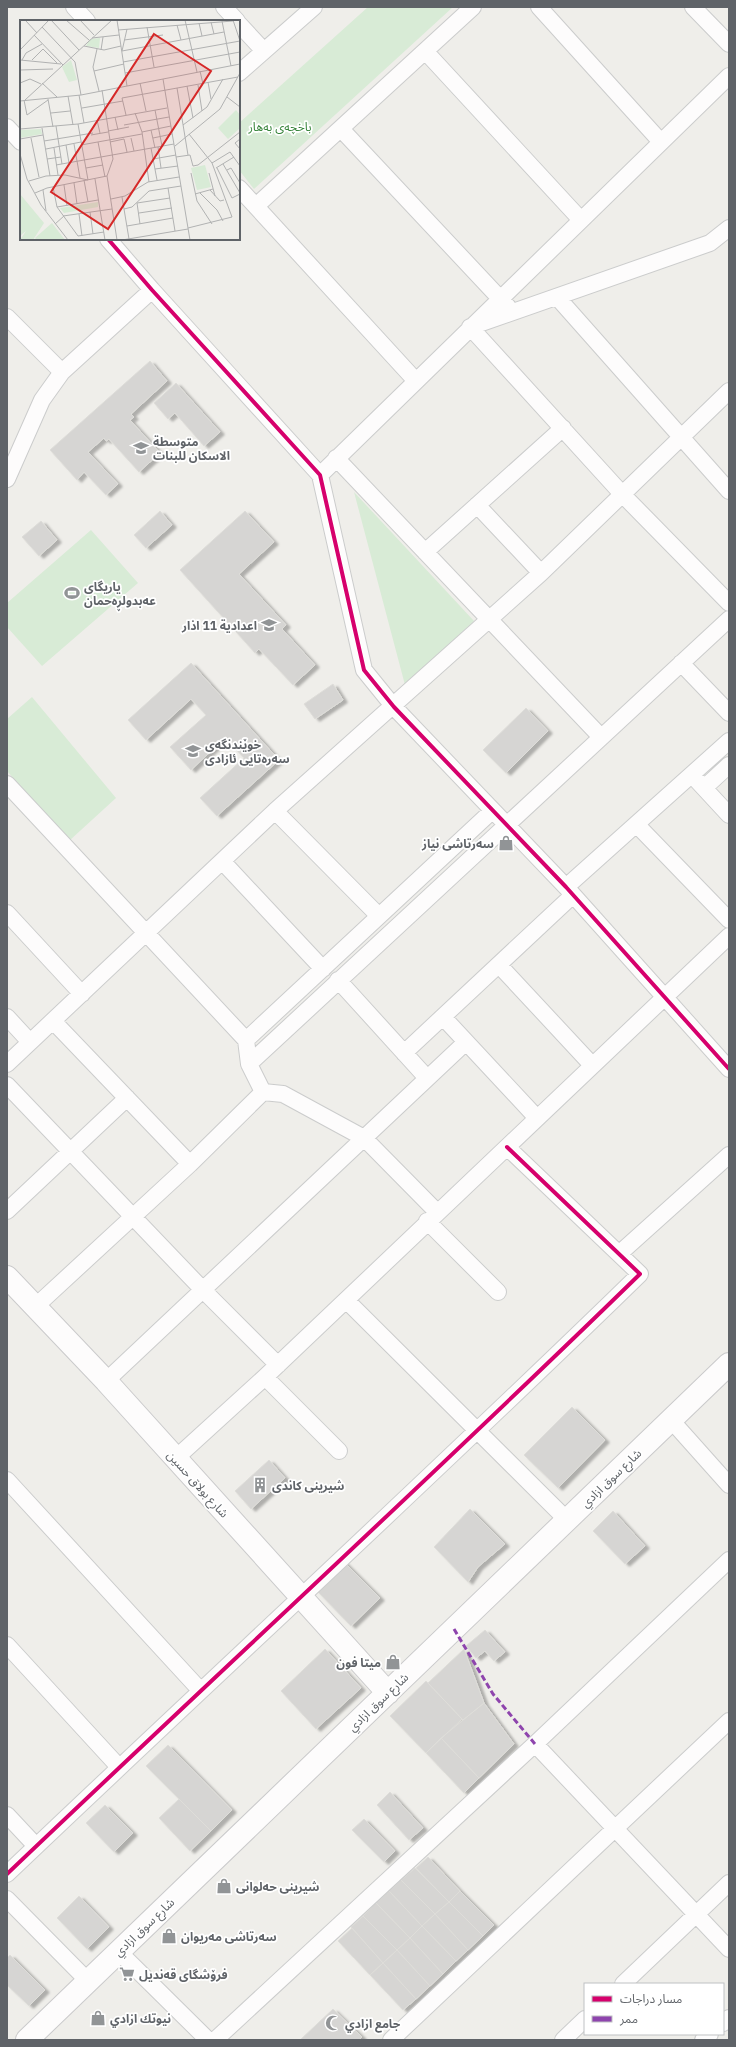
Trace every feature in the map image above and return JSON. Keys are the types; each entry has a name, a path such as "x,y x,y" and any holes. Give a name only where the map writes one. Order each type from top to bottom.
{"street":[{"path":"74,7 86,20"},
{"path":"224,7 236,20"},
{"path":"240,72 314,7"},
{"path":"256,206 472,7"},
{"path":"539,7 661,142"},
{"path":"693,7 729,44"},
{"path":"240,25 264,51"},
{"path":"425,51 581,220"},
{"path":"320,475 729,76"},
{"path":"7,127 20,141"},
{"path":"341,129 513,312"},
{"path":"240,189 416,382"},
{"path":"470,327 710,243 729,228"},
{"path":"109,240 152,290 320,475 364,670 394,707 569,892 729,1069"},
{"path":"7,479 42,400 62,372 152,290"},
{"path":"557,297 729,491"},
{"path":"7,317 62,372"},
{"path":"470,327 623,495 729,603"},
{"path":"7,1064 275,811 394,707 541,573 729,391"},
{"path":"425,552 563,428"},
{"path":"336,458 601,737"},
{"path":"477,505 541,573"},
{"path":"249,1064 729,619"},
{"path":"681,663 729,713"},
{"path":"404,1053 499,964 637,825 729,741"},
{"path":"704,788 729,764"},
{"path":"692,775 729,815"},
{"path":"7,784 246,1040 249,1064 263,1092"},
{"path":"275,811 380,916"},
{"path":"246,1040 492,811"},
{"path":"637,825 729,920"},
{"path":"222,861 323,969"},
{"path":"7,913 82,994"},
{"path":"176,1458 278,1365 663,997 729,936"},
{"path":"499,964 592,1065"},
{"path":"338,980 427,1078"},
{"path":"7,1017 30,1042"},
{"path":"443,1017 537,1118"},
{"path":"53,1021 190,1164"},
{"path":"106,1381 466,1042"},
{"path":"7,1086 202,1290 278,1365"},
{"path":"263,1092 283,1094 364,1138 498,1292"},
{"path":"36,1306 190,1164 263,1092"},
{"path":"7,1211 127,1098"},
{"path":"7,1874 200,1690 478,1432 640,1274 620,1253 507,1147"},
{"path":"620,1253 729,1155"},
{"name":"شارع بولاق حسين","path":"7,1277 106,1381 388,1693"},
{"path":"346,1300 567,1520"},
{"name":"شارع سوق ازادي","path":"27,2040 729,1364"},
{"path":"265,1377 339,1451"},
{"path":"671,1420 729,1485"},
{"path":"7,1480 200,1690"},
{"path":"215,2040 535,1744 729,1560"},
{"path":"7,1645 119,1767"},
{"path":"391,2040 729,1721"},
{"path":"535,1744 729,1949"},
{"path":"7,1815 36,1846"},
{"path":"623,1983 729,1883"},
{"path":"7,1899 88,1981"},
{"path":"119,1952 208,2040"},
{"path":"563,2040 584,2020"}],"green space":[{"name":"باخچەی بەهار","path":"368,7 453,7 254,189 240,171 240,122"},
{"path":"354,492 474,621 405,685"},
{"name":"یاریگای عەبدولڕەحمان","path":"91,530 138,583 42,666 7,627 7,603"},
{"path":"32,697 116,798 69,841 7,771 7,719"}],"building":[{"path":"150,361 167,381 131,414 134,417 130,420 160,453 139,472 109,439 106,441 104,438 88,452 118,484 106,495 84,472 77,480 50,450"},
{"path":"176,383 220,432 204,446 175,413 168,419 154,403"},
{"path":"160,511 172,525 146,548 134,535"},
{"path":"245,511 274,542 239,574 286,625 282,629 315,665 293,685 259,649 255,653 180,570"},
{"path":"41,521 57,540 39,556 22,537"},
{"path":"191,663 279,760 217,816 200,798 244,758 225,738 191,770 170,747 206,715 191,699 146,740 128,720"},
{"path":"333,684 343,700 315,719 304,704"},
{"path":"526,708 548,731 506,773 483,750"},
{"path":"572,1407 605,1440 558,1488 524,1455"},
{"name":"شیرینی کاندی","path":"269,1460 285,1478 251,1509 235,1491"},
{"path":"470,1509 505,1544 478,1567 468,1582 434,1547"},
{"path":"613,1511 645,1546 625,1564 593,1531"},
{"path":"343,1561 380,1598 351,1626 315,1589"},
{"path":"485,1630 505,1652 494,1661 485,1651 476,1658 466,1646"},
{"path":"325,1649 361,1688 316,1729 281,1691"},
{"path":"464,1649 484,1703 463,1720 428,1683"},
{"path":"426,1681 462,1719 426,1753 390,1716"},
{"path":"484,1703 514,1744 479,1778 441,1738"},
{"path":"441,1738 479,1778 464,1793 426,1753"},
{"path":"168,1745 232,1810 211,1831 146,1766"},
{"path":"390,1792 423,1828 409,1840 377,1805"},
{"path":"179,1799 211,1831 190,1851 159,1818"},
{"path":"105,1805 133,1833 114,1852 86,1823"},
{"path":"364,1819 395,1851 384,1862 352,1830"},
{"path":"428,1857 460,1891 449,1902 416,1868"},
{"path":"415,1868 449,1902 435,1914 401,1880"},
{"path":"401,1880 435,1914 422,1926 389,1891"},
{"path":"389,1891 422,1926 410,1938 376,1903"},
{"path":"460,1891 494,1925 483,1936 449,1902"},
{"path":"79,1896 109,1927 87,1949 57,1918"},
{"path":"449,1902 483,1936 468,1950 435,1914"},
{"path":"376,1903 410,1938 397,1950 363,1916"},
{"path":"435,1914 468,1950 456,1961 422,1926"},
{"path":"363,1916 397,1950 383,1963 351,1927"},
{"path":"422,1926 456,1961 443,1974 410,1938"},
{"path":"352,1928 383,1963 370,1975 338,1941"},
{"path":"410,1938 443,1974 430,1986 397,1950"},
{"path":"397,1950 430,1986 416,1999 383,1963"},
{"path":"10,1955 45,1990 29,2006 7,1985 7,1958"},
{"path":"383,1963 416,1999 403,2010 370,1975"},
{"name":"جامع ازادي","path":"333,2009 362,2037 359,2040 300,2040"}],"marked path":[{"path":"454,1629 493,1694 535,1744"}],"cycle path":[{"path":"109,240 152,290 320,475 364,670 394,707 566,887 729,1069"},
{"path":"7,1874 404,1500 640,1274 507,1147"}],"place":[{"name":"متوسطة الاسكان للبنات","path":"141,448"},
{"name":"یاریگای عەبدولڕەحمان","path":"72,593"},
{"name":"اعدادية 11 اذار","path":"269,625"},
{"name":"خوێندنگەی سەرەتایی ئازادی","path":"193,751"},
{"name":"سەرتاشی نیاز","path":"506,843"},
{"name":"شیرینی کاندی","path":"260,1485"},
{"name":"ميتا فون","path":"393,1662"},
{"name":"شیرینی حەلوانی","path":"224,1886"},
{"name":"سەرتاشی مەریوان","path":"169,1936"},
{"name":"فرۆشگای قەندیل","path":"127,1974"},
{"name":"نيوتك ازادي","path":"98,2018"},
{"name":"جامع ازادي","path":"333,2023"}]}
